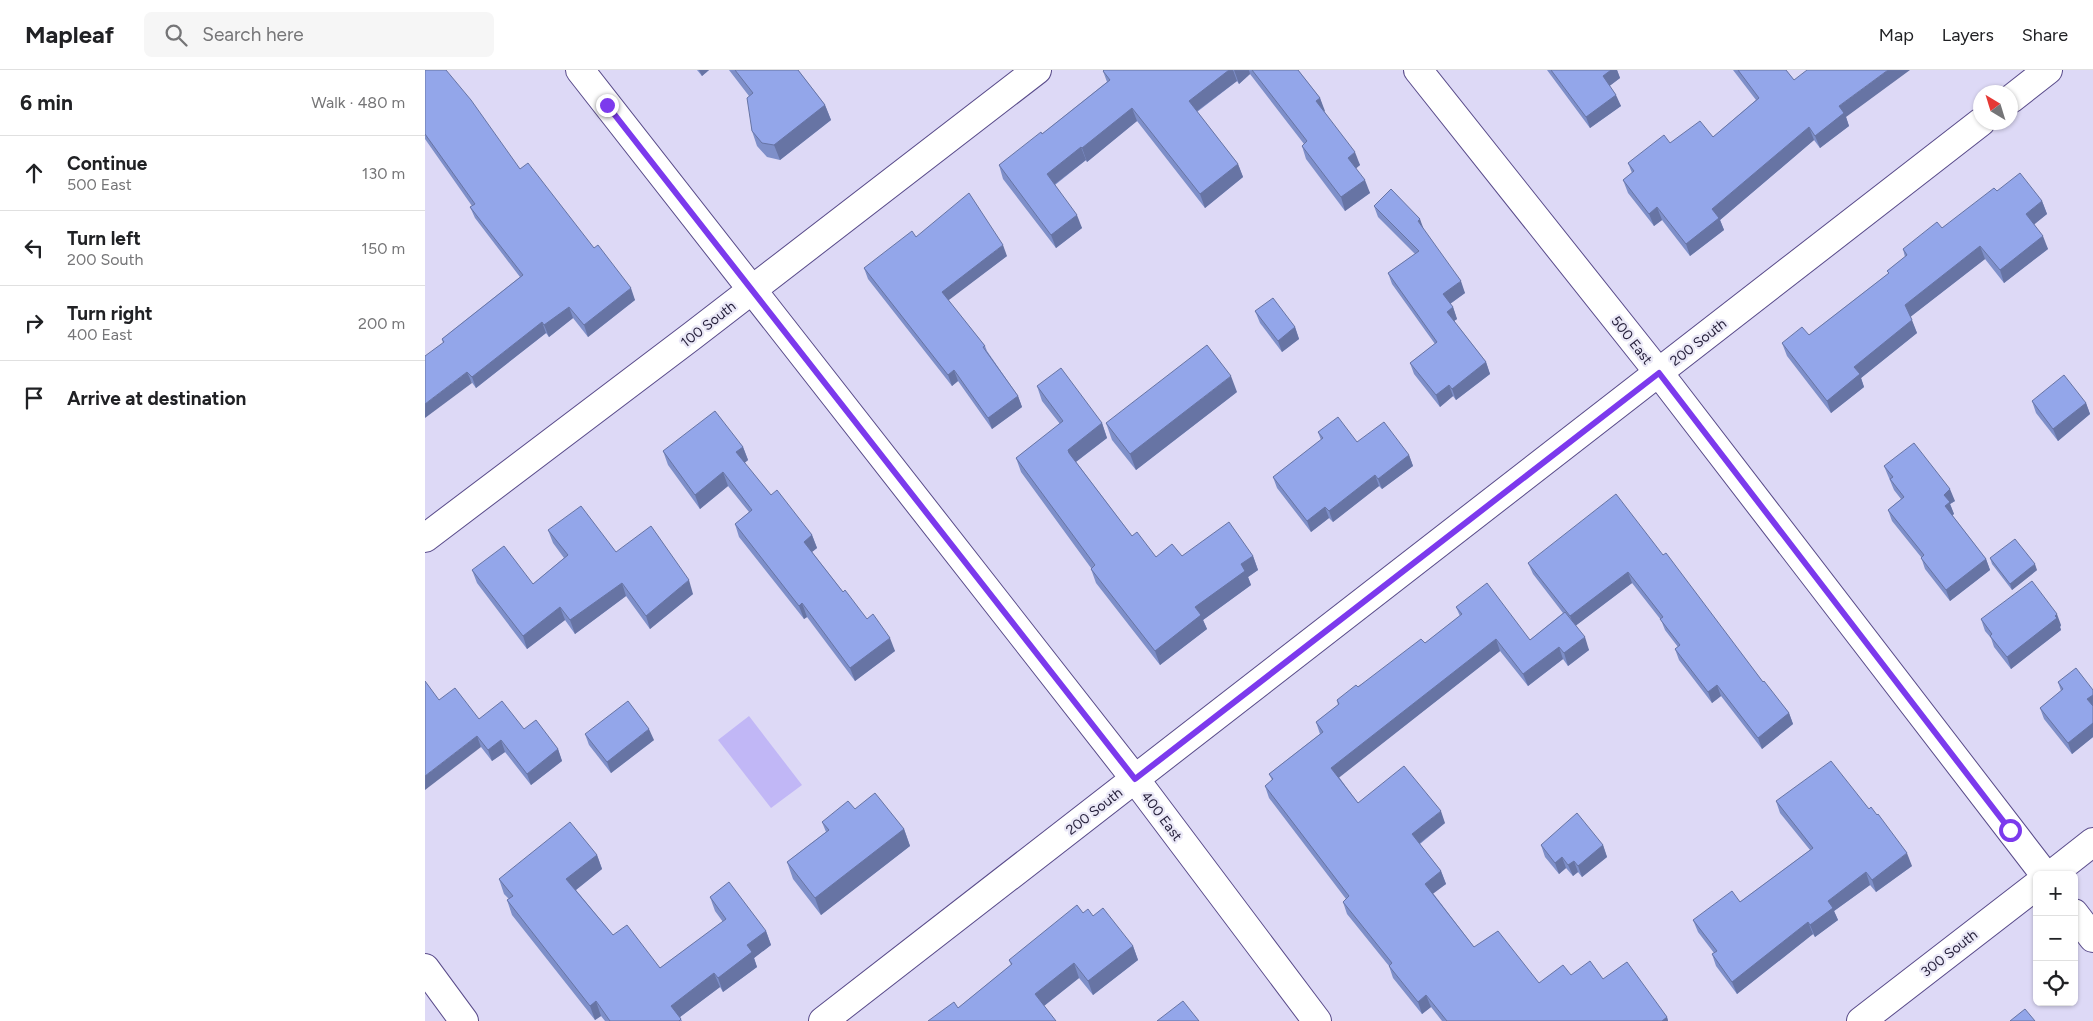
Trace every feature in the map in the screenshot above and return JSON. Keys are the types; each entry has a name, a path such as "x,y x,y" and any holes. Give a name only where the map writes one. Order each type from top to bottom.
{"street":[{"name":"400 East","path":"580,70 1135,779 1317,1021"},
{"name":"100 South","path":"425,538 1037,70"},
{"name":"500 East","path":"1418,70 1659,373 2042,871"},
{"path":"2018,94 2048,70"},
{"name":"200 South","path":"823,1021 1973,128"},
{"path":"2056,871 2093,842"},
{"name":"300 South","path":"1861,1021 2033,889"},
{"path":"2076,916 2093,938"},
{"path":"425,968 464,1021"}],"shaded area":[{"path":"749,716 802,785 771,808 718,740"}],"building":[{"path":"425,70 446,70 471,100 520,169 528,163 594,248 598,245 631,288 584,325 569,307 544,325 542,322 472,377 467,372 425,404 425,356 444,342 442,339 523,275 470,207 475,204 425,134"},
{"path":"735,70 798,70 825,105 774,145 762,143 752,131 747,98 753,93"},
{"path":"1104,70 1229,70 1189,101 1238,164 1200,194 1132,108 1047,174 1077,215 1051,235 999,165 1041,132 1042,134 1110,80"},
{"path":"1252,70 1298,70 1320,98 1316,101 1355,152 1348,158 1365,180 1341,197 1302,146 1307,141"},
{"path":"1551,70 1611,70 1603,76 1616,95 1586,117"},
{"path":"1738,70 1786,70 1794,80 1807,70 1888,70 1839,106 1844,113 1815,136 1809,127 1712,209 1719,218 1686,244 1657,207 1649,214 1623,180 1634,171 1628,163 1664,135 1670,143 1700,121 1713,137 1759,98"},
{"path":"2020,173 2042,201 2026,214 2043,236 2000,270 1980,246 1905,305 1912,320 1854,367 1860,374 1827,401 1782,343 1802,327 1809,335 1889,273 1887,271 1907,255 1903,249 1937,222 1942,228 1994,188 1997,191"},
{"path":"1391,189 1420,219 1418,221 1461,281 1443,294 1453,307 1447,312 1486,362 1452,389 1449,385 1436,395 1410,363 1437,342 1388,273 1419,251 1374,206"},
{"path":"969,193 1003,245 942,292 985,346 983,347 1018,396 988,418 954,370 948,375 864,268 912,231 916,237"},
{"path":"1273,298 1295,327 1278,341 1255,311"},
{"path":"1207,345 1231,376 1130,454 1106,423"},
{"path":"1061,368 1102,423 1068,450 1069,453 1132,536 1137,532 1156,557 1172,544 1182,556 1229,522 1253,556 1241,564 1245,571 1195,607 1201,615 1155,651 1091,569 1095,565 1016,458 1063,421 1037,386"},
{"path":"2064,375 2086,403 2053,429 2032,401"},
{"path":"715,411 743,447 736,452 771,495 777,490 812,535 804,542 867,619 873,614 890,638 850,668 802,603 799,606 735,524 752,510 723,472 695,495 663,451"},
{"path":"1338,417 1357,442 1384,422 1409,455 1378,479 1375,475 1329,511 1325,507 1307,521 1273,477 1323,438 1318,432"},
{"path":"1914,443 1950,489 1944,495 1950,502 1945,506 1986,559 1946,590 1921,558 1924,555 1888,510 1904,497 1890,479 1893,477 1884,466"},
{"path":"1616,494 1663,555 1666,553 1763,682 1789,713 1758,738 1717,685 1708,692 1675,649 1680,645 1660,619 1663,617 1628,572 1570,616 1528,563"},
{"path":"581,506 616,552 651,526 689,580 646,616 622,583 570,620 560,607 523,636 472,570 504,546 533,584 568,555 548,530"},
{"path":"2015,539 2035,564 2010,584 1990,558"},
{"path":"2032,581 2057,614 2055,616 2057,618 2007,657 1990,636 1992,634 1981,619"},
{"path":"1487,583 1530,640 1565,612 1585,637 1564,653 1559,647 1523,674 1496,639 1331,768 1358,803 1404,766 1441,811 1412,834 1441,871 1425,884 1474,947 1498,931 1539,983 1563,965 1571,975 1590,961 1603,979 1627,962 1667,1017 1662,1021 1447,1021 1426,995 1418,1002 1389,966 1392,963 1343,902 1349,896 1265,786 1273,779 1269,774 1323,732 1316,722 1339,704 1337,700 1356,685 1358,687 1421,639 1425,643 1462,614 1456,607"},
{"path":"2076,668 2093,690 2093,695 2087,699 2093,706 2093,723 2068,743 2040,708 2063,689 2058,682"},
{"path":"425,681 439,700 455,688 479,719 502,701 524,729 536,720 558,749 527,774 501,740 488,750 477,736 425,776"},
{"path":"628,701 649,729 607,762 585,734"},
{"path":"1831,761 1869,809 1871,807 1878,814 1907,853 1872,880 1866,872 1828,901 1833,908 1810,925 1808,922 1732,982 1712,954 1717,951 1693,920 1732,891 1740,902 1813,848 1776,801"},
{"path":"875,793 904,829 815,898 787,862 829,830 822,822 848,801 855,809"},
{"path":"1577,813 1603,845 1578,866 1574,861 1568,865 1562,857 1555,863 1541,845"},
{"path":"570,822 597,855 566,879 613,935 627,925 660,968 726,919 710,897 729,882 766,931 747,945 752,952 718,978 714,973 671,1006 681,1019 679,1021 610,1021 596,1001 590,1006 507,900 513,896 499,879"},
{"path":"1077,905 1083,913 1088,909 1093,916 1103,908 1133,946 1088,981 1074,963 1035,994 1056,1021 928,1021 954,1002 958,1008 1012,964 1009,960"},
{"path":"1183,1001 1199,1021 1157,1021"},
{"path":"2025,1009 2035,1021 2010,1021"}],"route":[{"path":"607,105 1135,779 1659,373 2010,830"}]}
